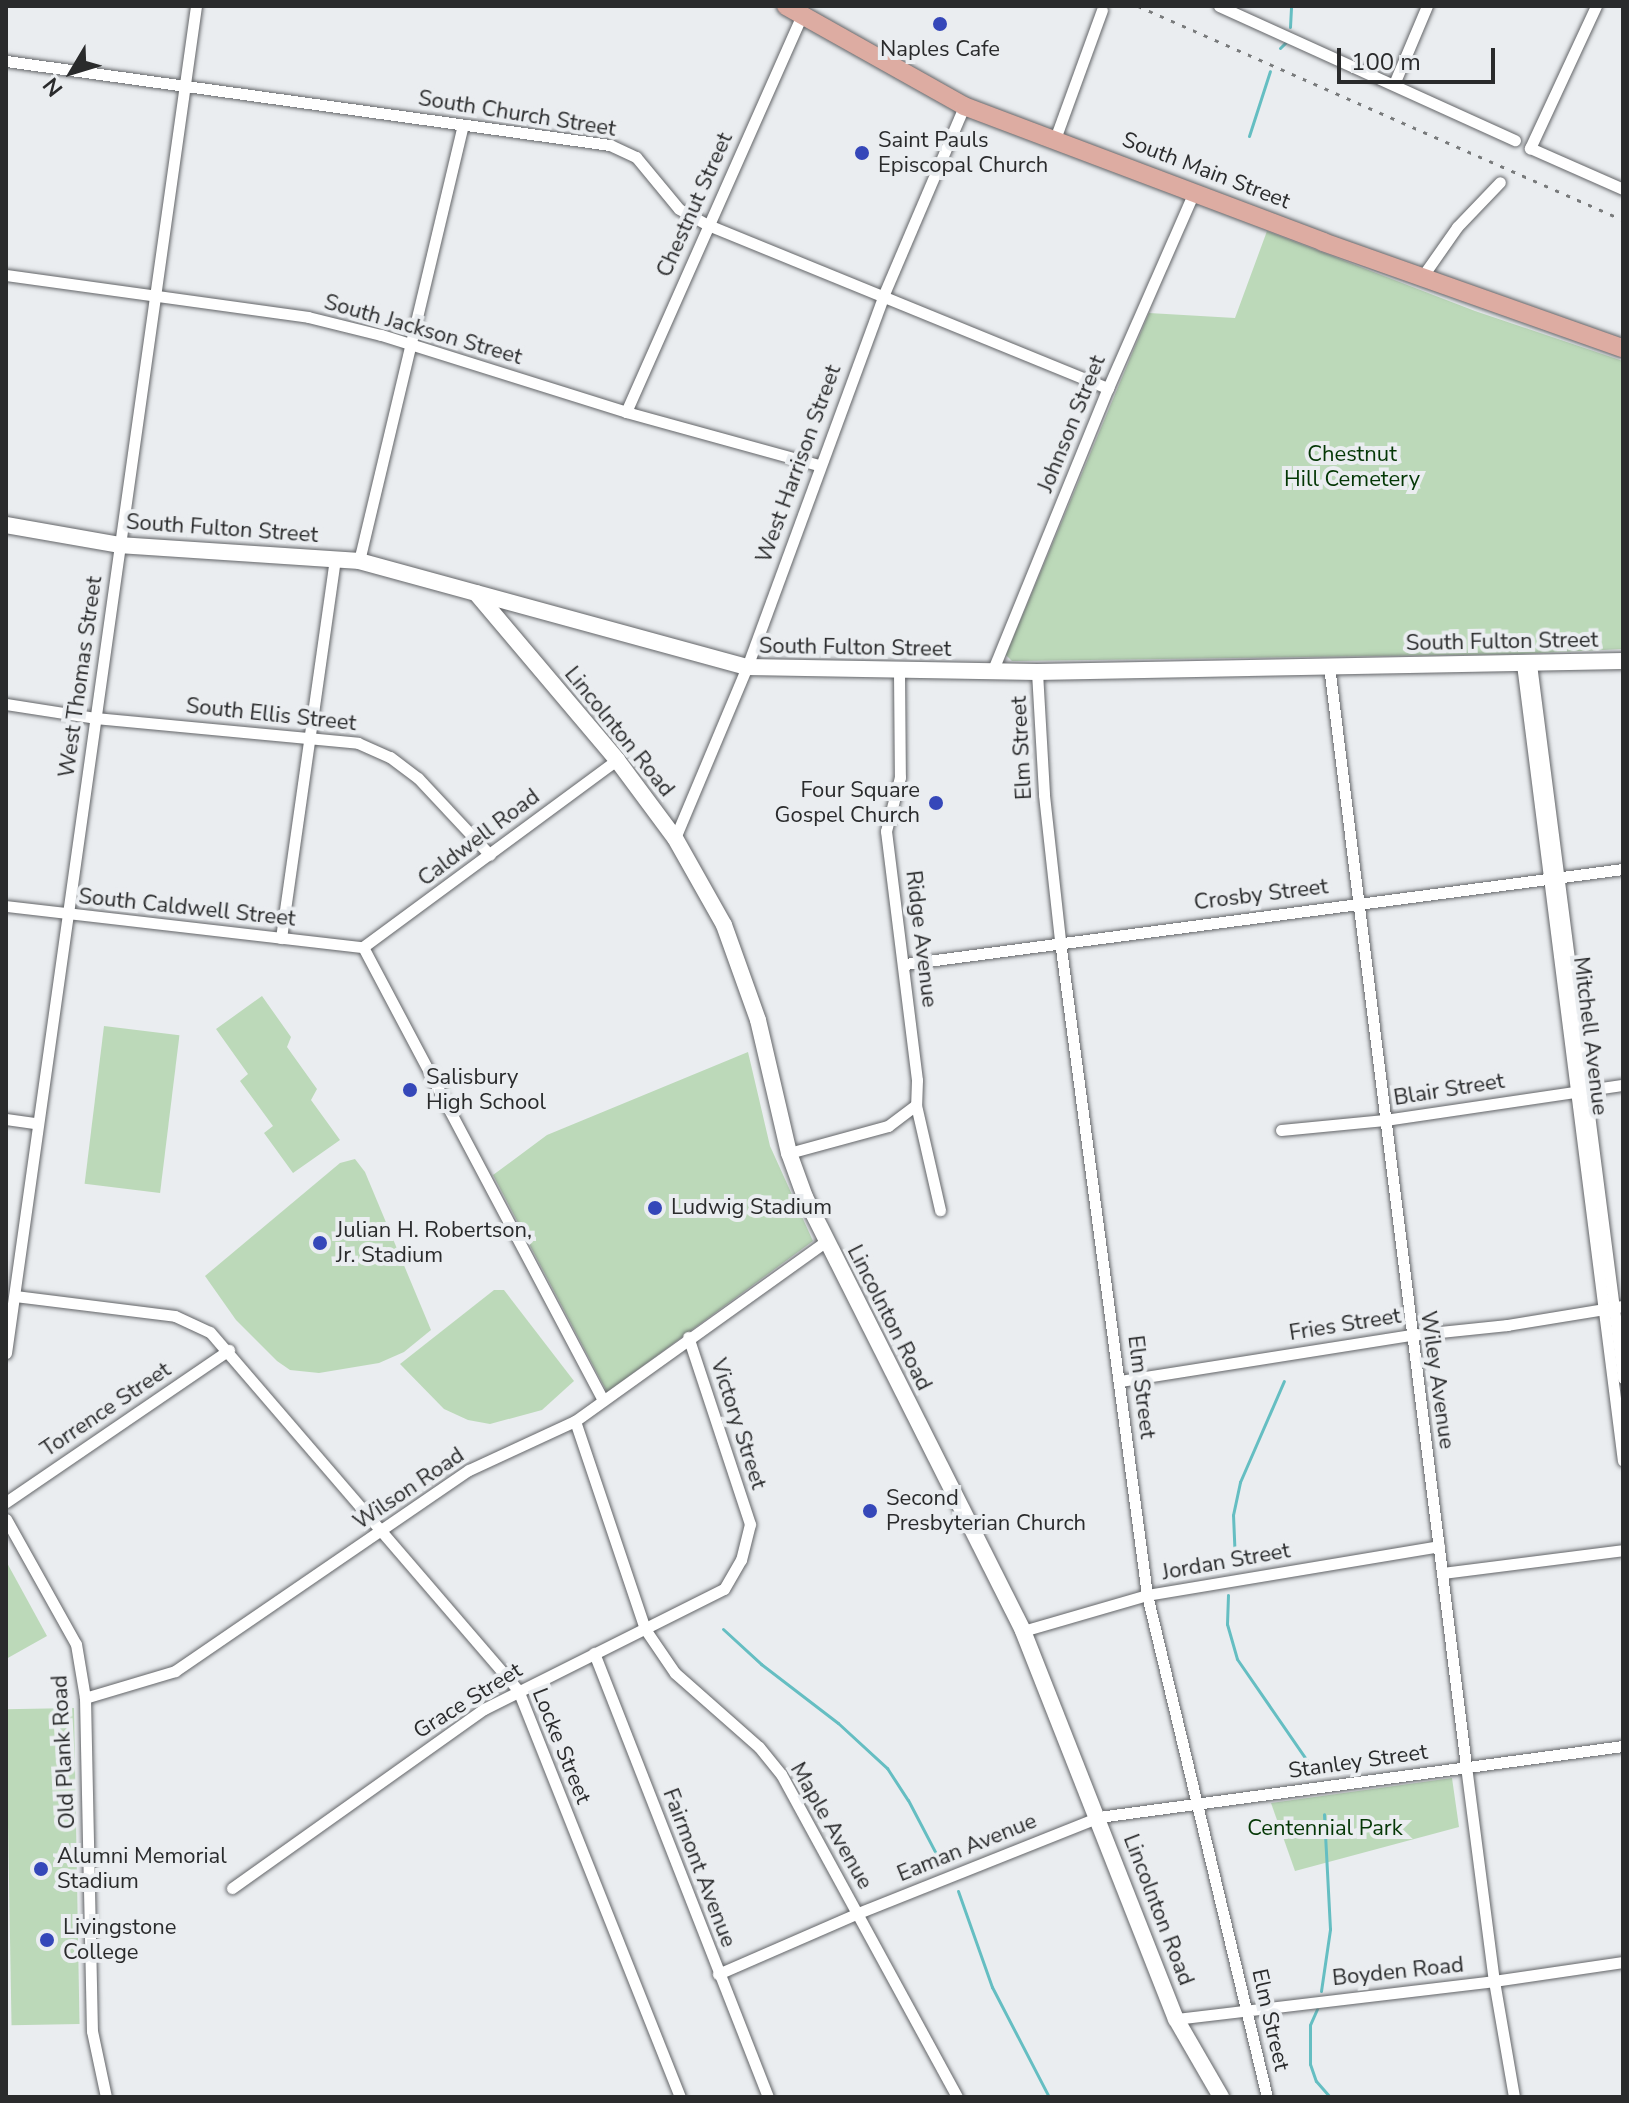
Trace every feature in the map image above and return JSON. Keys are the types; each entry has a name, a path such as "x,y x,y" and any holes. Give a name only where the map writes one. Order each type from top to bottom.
{"main road":[{"name":"South Main Street","path":"794,10 964,106 1422,277 1623,348"}],"street":[{"name":"West Thomas Street","path":"6,1353 36,1123 70,915 196,6"},
{"path":"1219,6 1515,140"},
{"path":"1394,84 1427,6"},
{"path":"1596,6 1530,148 1623,189"},
{"name":"Chestnut Street","path":"626,412 708,225 794,10"},
{"path":"1055,139 1102,10"},
{"name":"South Church Street","path":"6,61 610,145 636,157 679,209 708,225 884,294 1108,388"},
{"name":"West Harrison Street","path":"675,838 747,667 884,294 964,106"},
{"path":"359,561 407,346 463,125"},
{"path":"1422,277 1457,227 1500,182"},
{"name":"Johnson Street","path":"992,672 1108,388 1194,192"},
{"name":"South Jackson Street","path":"6,275 155,293 308,317 381,335 407,346 626,412 819,465"},
{"name":"South Fulton Street","path":"6,525 119,545 359,561 747,667 1037,672 1623,661"},
{"path":"281,938 335,558"},
{"name":"Lincolnton Road","path":"476,593 617,760 675,838 724,925 765,1043 789,1153 825,1242 1023,1631 1099,1817 1176,2019 1221,2097"},
{"name":"Mitchell Avenue","path":"1527,664 1581,1091 1623,1378"},
{"name":"Wiley Avenue","path":"1329,666 1356,903 1466,1766 1494,1981 1514,2097"},
{"name":"Ridge Avenue","path":"899,672 900,777 886,831 905,964 917,1080 916,1105 940,1210"},
{"name":"Elm Street","path":"1037,672 1044,795 1060,941 1147,1595 1267,2097"},
{"name":"South Ellis Street","path":"6,704 95,718 310,736 358,743 390,757 418,778 490,855"},
{"name":"Caldwell Road","path":"363,947 617,760"},
{"name":"Crosby Street","path":"905,964 1060,941 1623,869"},
{"name":"South Caldwell Street","path":"6,906 363,947"},
{"path":"363,947 603,1400"},
{"name":"Blair Street","path":"1281,1130 1385,1120 1623,1085"},
{"path":"789,1153 888,1126 916,1105"},
{"path":"6,1119 36,1123"},
{"name":"Wilson Road","path":"85,1698 175,1671 469,1470 575,1421 688,1337 825,1242"},
{"name":"Locke Street","path":"15,1296 189,1319 210,1332 229,1350 518,1690 680,2097"},
{"name":"Mitchell Avenue","path":"1613,1307 1623,1461"},
{"name":"Fries Street","path":"1120,1381 1613,1307"},
{"name":"Victory Street","path":"688,1337 750,1524"},
{"name":"Torrence Street","path":"6,1502 229,1350"},
{"name":"Maple Avenue","path":"575,1421 645,1629 675,1673 759,1747 781,1774 957,2097"},
{"name":"Old Plank Road","path":"6,1519 76,1644 85,1698 92,2031 106,2097"},
{"name":"Grace Street","path":"232,1888 484,1709 724,1589 741,1560 750,1524"},
{"name":"Jordan Street","path":"1023,1631 1147,1595 1439,1546"},
{"path":"1442,1573 1623,1550"},
{"name":"Fairmont Avenue","path":"594,1653 768,2097"},
{"name":"Stanley Street","path":"1099,1817 1623,1746"},
{"name":"Eaman Avenue","path":"718,1974 858,1913 1099,1817"},
{"name":"Boyden Road","path":"1176,2019 1494,1981 1623,1962"}],"green space":[{"name":"Chestnut Hill Cemetery","path":"1267,231 1475,311 1623,361 1623,649 1521,654 1012,661 1006,655 1149,313 1235,318"},
{"path":"262,996 291,1037 287,1047 317,1089 311,1100 340,1140 293,1173 264,1133 273,1126 240,1081 248,1074 216,1029"},
{"path":"104,1026 179,1035 160,1193 85,1184"},
{"name":"Ludwig Stadium","path":"748,1052 770,1146 813,1241 607,1392 493,1175 547,1135"},
{"name":"Julian H. Robertson, Jr. Stadium","path":"355,1159 365,1172 431,1330 404,1352 379,1363 319,1373 290,1370 236,1320 205,1276 340,1163"},
{"path":"494,1290 504,1290 574,1381 542,1410 490,1424 468,1420 444,1409 400,1364"},
{"path":"6,1561 47,1636 6,1659"},
{"name":"Alumni Memorial Stadium","path":"74,1708 80,2024 12,2025 6,1709"},
{"name":"Centennial Park","path":"1452,1778 1459,1827 1295,1871 1271,1803"}],"waterway":[{"path":"1290,27 1291,6"},
{"path":"1280,48 1286,42"},
{"path":"1249,136 1270,71"},
{"path":"1235,1562 1233,1515 1240,1482 1284,1381"},
{"path":"1228,1595 1227,1624 1237,1659 1313,1769"},
{"path":"723,1629 761,1664 838,1723 887,1768 908,1800 941,1863"},
{"path":"1321,1991 1330,1929 1324,1814"},
{"path":"958,1891 992,1987 1049,2097"},
{"path":"1317,2009 1310,2025 1310,2064 1316,2081 1330,2097"}],"railway":[{"path":"1138,6 1623,220"}],"place":[{"name":"Naples Cafe","path":"940,24"},
{"name":"Saint Pauls Episcopal Church","path":"862,153"},
{"name":"Four Square Gospel Church","path":"936,803"},
{"name":"Salisbury High School","path":"410,1090"},
{"name":"Ludwig Stadium","path":"655,1208"},
{"name":"Julian H. Robertson, Jr. Stadium","path":"320,1243"},
{"name":"Second Presbyterian Church","path":"870,1511"},
{"name":"Alumni Memorial Stadium","path":"41,1869"},
{"name":"Livingstone College","path":"47,1940"}]}
